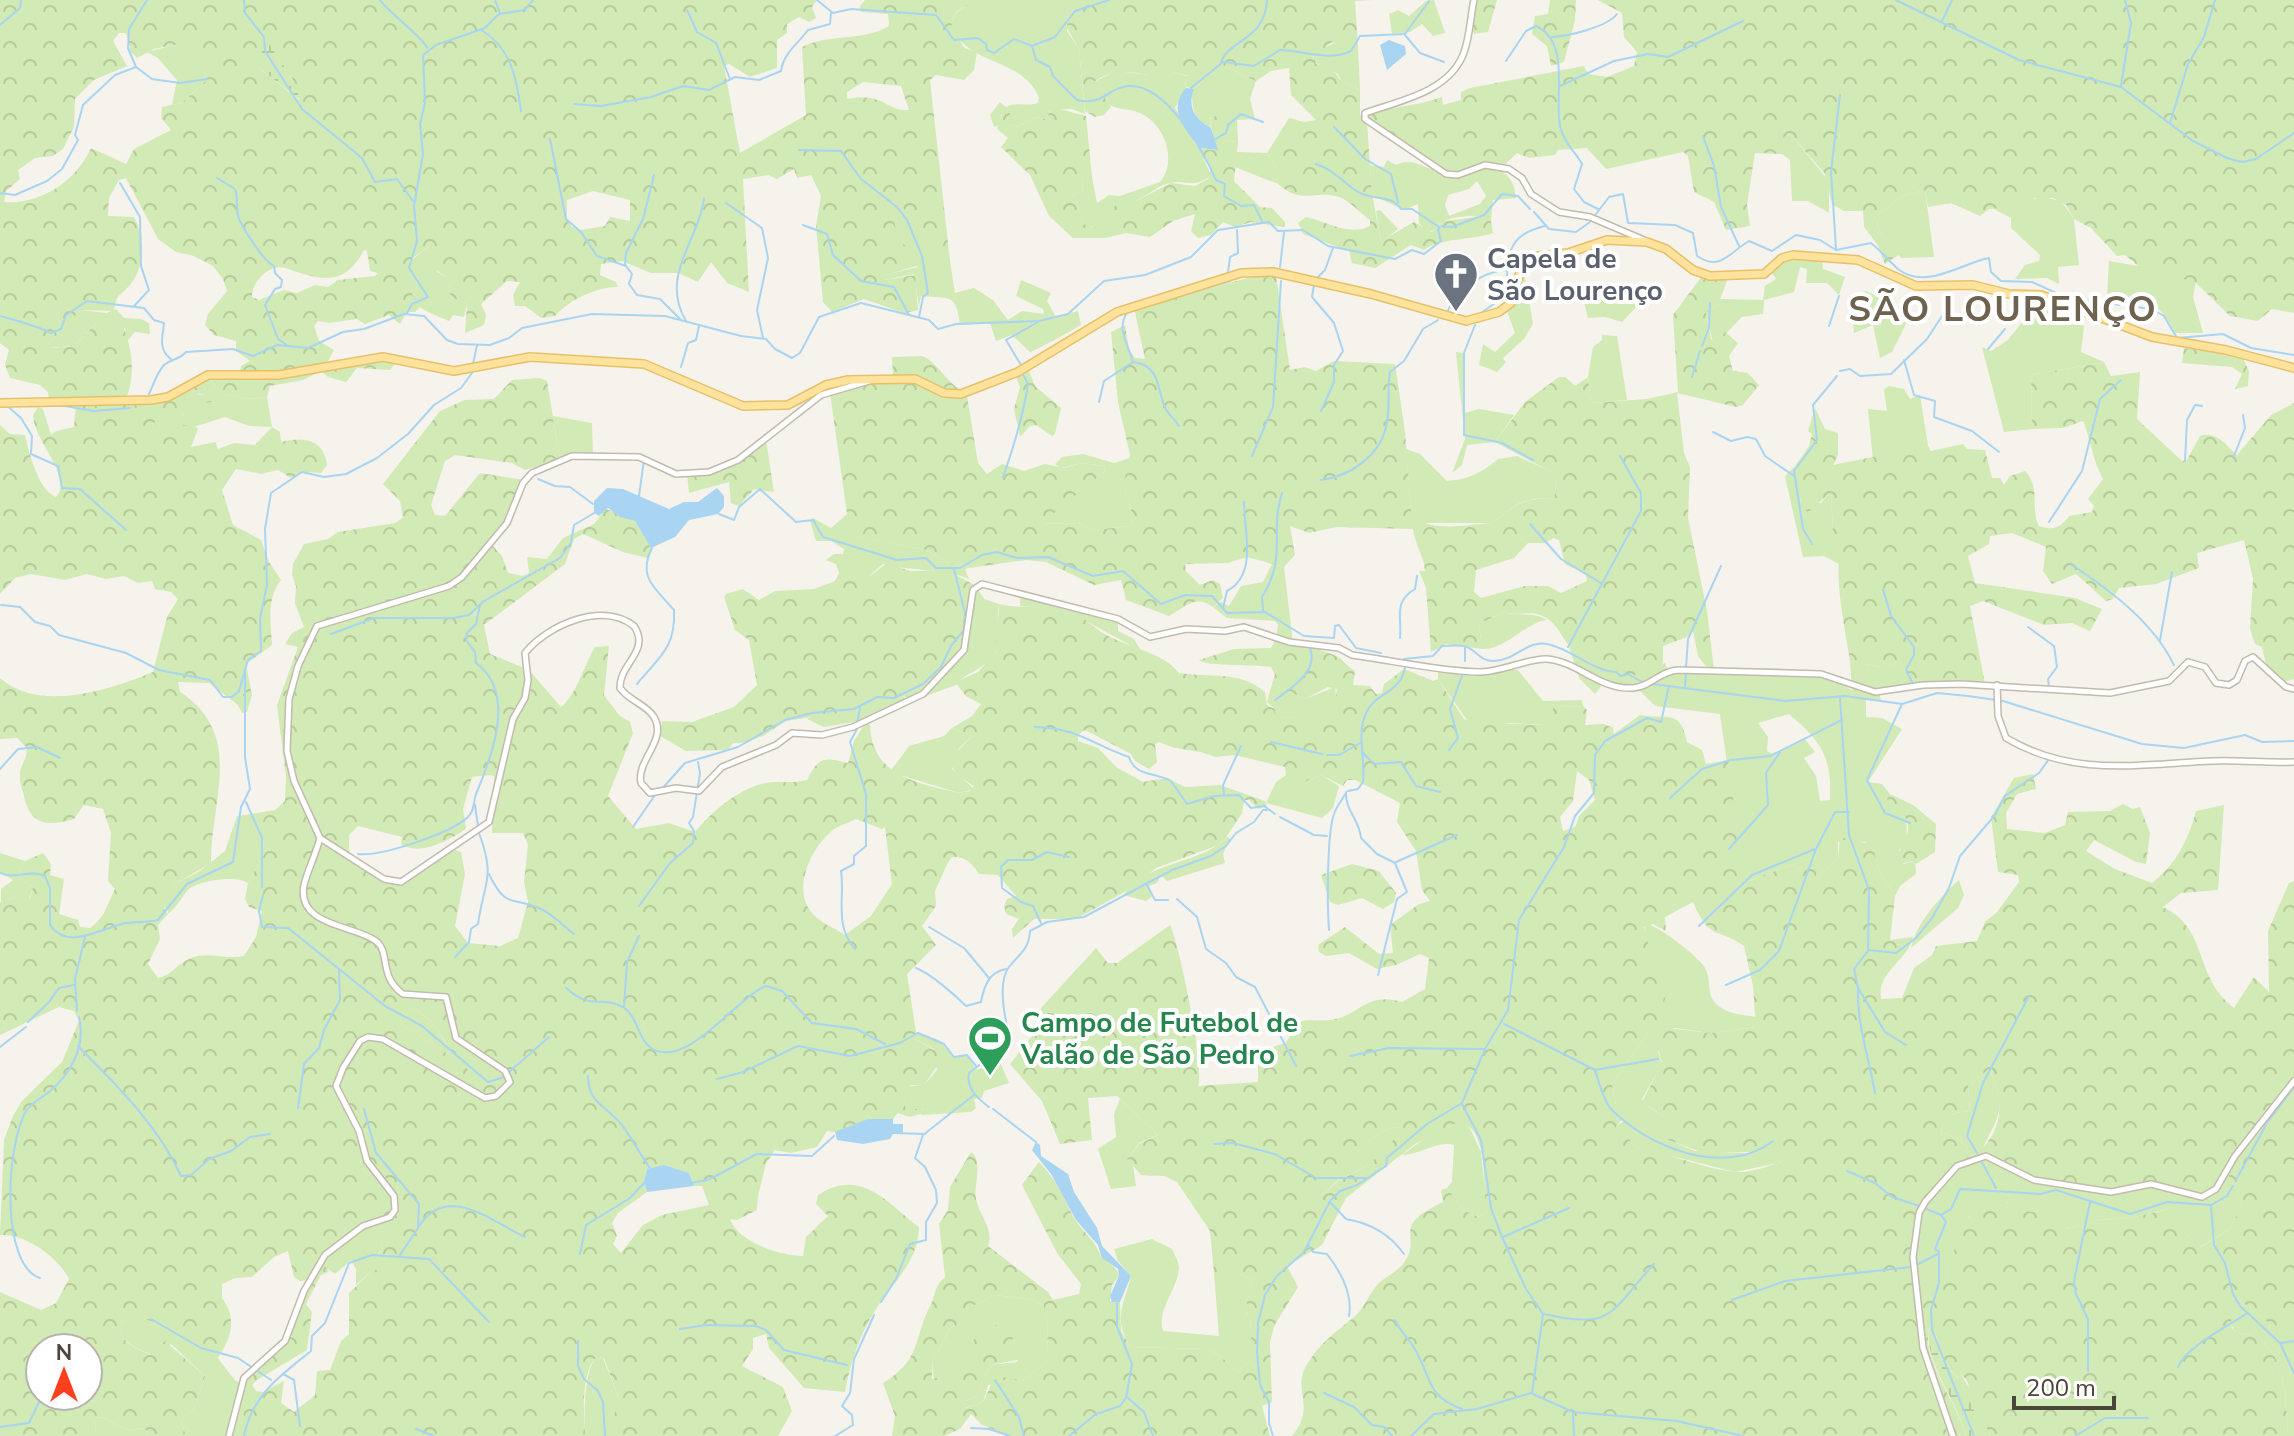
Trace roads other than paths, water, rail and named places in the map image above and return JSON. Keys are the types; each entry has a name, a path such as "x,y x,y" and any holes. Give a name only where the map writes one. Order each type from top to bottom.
{"main road":[{"path":"4,403 151,400 168,397 208,375 279,375 383,357 454,371 530,357 644,364 743,406 781,407 833,382 915,379 944,393 966,393 1018,372 1117,312 1247,272 1273,272 1330,284 1453,320 1473,320 1499,312 1511,303 1522,265 1535,254 1568,253 1607,240 1647,242 1666,249 1693,270 1710,276 1764,274 1779,261 1793,255 1863,260 1891,277 1916,286 1973,285 2004,294 2041,295 2152,337 2226,350 2294,368"}],"street":[{"path":"1474,0 1463,54 1452,75 1437,85 1365,113 1364,117 1446,174 1458,175 1485,165 1501,167 1516,173 1531,194 1559,212 1590,217 1647,242"},
{"path":"871,380 825,393 738,460 709,472 676,474 634,457 560,460 525,479 507,523 462,577 449,586 317,626 293,681 286,733 294,781 320,838 384,879 401,882 486,825 492,817 497,775 513,719 525,698 528,680 525,653 551,632 575,619 592,615 630,622 638,632 637,654 622,674 620,683 622,692 646,708 656,720 656,737 639,774 644,788 655,793 676,788 699,791 722,767 776,745 792,733 822,735 853,727 913,700 947,671 964,650 973,590 982,584 1118,619 1150,637 1186,629 1225,631 1244,627 1289,642 1339,648 1352,655 1479,672 1513,669 1547,659 1573,667 1601,683 1622,688 1644,686 1667,672 1678,670 1821,674 1875,692 1923,685 1997,685 2120,692 2169,681 2188,662 2205,667 2214,681 2226,685 2235,682 2249,658 2261,660 2274,677 2294,689"},
{"path":"1997,685 1998,718 2006,738 2035,752 2075,763 2115,768 2220,761 2294,762"},
{"path":"229,1436 244,1378 285,1341 304,1291 325,1255 363,1226 390,1217 395,1210 394,1196 367,1161 359,1131 336,1089 337,1077 360,1041 368,1037 383,1039 485,1098 496,1096 510,1082 505,1071 456,1038 446,997 403,994 386,977 382,950 377,942 323,921 309,909 304,885 320,838"},
{"path":"1953,1436 1923,1348 1913,1270 1920,1210 1953,1170 1963,1162 1986,1156 2034,1180 2111,1192 2151,1184 2196,1198 2213,1193 2294,1081"}],"water":[{"path":"1389,40 1405,46 1406,54 1387,70 1380,45"},
{"path":"1186,88 1194,89 1192,107 1201,121 1211,128 1218,150 1200,148 1180,119 1178,104"},
{"path":"607,488 623,489 669,509 684,502 698,502 717,488 724,496 724,507 718,514 689,520 675,537 651,548 635,521 620,517 608,508 599,516 594,513 594,501"},
{"path":"868,1119 893,1119 893,1124 903,1124 903,1133 894,1132 890,1139 863,1144 837,1140 835,1132"},
{"path":"1036,1142 1040,1145 1041,1156 1068,1174 1074,1192 1097,1228 1102,1246 1131,1276 1120,1302 1112,1302 1110,1296 1119,1276 1118,1269 1102,1258 1098,1245 1076,1220 1051,1174 1032,1150"},
{"path":"664,1165 689,1173 694,1186 647,1192 644,1181 647,1169"}],"waterway":[{"path":"0,25 20,8 21,0"},
{"path":"147,0 129,29 128,48 136,67 152,79 180,83 207,79"},
{"path":"244,0 245,13 264,37 265,51 302,109 362,158 375,182 397,179 413,201"},
{"path":"380,0 427,48"},
{"path":"495,0 500,13"},
{"path":"407,313 412,304 428,297 409,268 417,241 414,206 423,154 420,124 425,103 423,55 436,45 485,28 499,14 525,10 533,0"},
{"path":"817,0 833,13 851,9 936,15 954,40 978,38 986,44 987,50 994,53 1014,39 1032,46 1055,37 1075,11 1109,0"},
{"path":"1221,63 1230,49 1260,24 1267,0"},
{"path":"1896,0 2019,60 2121,87 2193,141 2227,158 2242,162 2256,159 2294,133"},
{"path":"1942,21 1952,0"},
{"path":"2121,86 2131,23 2125,0"},
{"path":"2170,123 2188,64 2204,37 2215,0"},
{"path":"1405,34 1429,1"},
{"path":"687,10 697,32 716,43 730,79"},
{"path":"574,104 601,106 651,97 683,86 709,90 735,77 759,80 781,71 788,53 808,30 830,24 831,13"},
{"path":"1552,37 1597,27 1617,14"},
{"path":"1560,86 1614,61 1648,54 1668,57 1743,21"},
{"path":"1506,61 1526,31 1536,26 1554,44 1559,71 1560,126 1582,164 1574,189 1584,202 1598,209"},
{"path":"481,30 499,45 511,65 521,111"},
{"path":"1191,88 1223,62 1254,66 1280,50 1316,55 1343,54 1351,51 1360,36 1405,34"},
{"path":"1405,35 1420,53 1444,62"},
{"path":"1032,46 1036,60 1050,67 1053,76 1077,100 1093,101 1128,86 1156,95 1181,120 1216,180 1225,184 1224,196 1241,206 1254,205 1262,221"},
{"path":"0,193 15,195 47,181 62,169 78,140 75,135 83,105 115,75 136,67"},
{"path":"1836,249 1831,172 1840,95"},
{"path":"1212,141 1226,133 1228,125 1241,114 1263,122"},
{"path":"1334,127 1365,159 1391,174 1398,202"},
{"path":"1703,136 1714,166 1721,207 1739,246"},
{"path":"550,139 566,219 581,232 597,256 626,266 632,274 629,284 637,295 660,299 681,320"},
{"path":"799,150 841,151 861,179 897,207 907,220 922,256 928,293 923,297 919,317"},
{"path":"1316,164 1360,193 1388,200 1401,209 1412,209 1439,227"},
{"path":"625,265 626,253 643,219 654,175"},
{"path":"217,178 235,189 238,215 243,227 282,280 281,287 275,289 265,305 278,339 288,346"},
{"path":"120,183 140,217 141,266 149,290 134,306"},
{"path":"1442,226 1452,227 1484,215 1502,194 1518,196 1530,209"},
{"path":"1534,212 1549,229 1576,232 1590,222 1609,197 1623,194 1628,223 1675,225 1693,233 1697,256 1712,262 1724,259 1749,241 1772,251 1796,235 1820,240 1836,250 1871,243 1898,269 1920,277 1944,274 1989,258 1991,272 2001,281 2032,282 2067,298 2152,309 2164,316 2177,338 2223,334 2251,348 2294,355"},
{"path":"686,321 679,304 679,273 704,198"},
{"path":"726,203 762,228 768,258 757,310 763,338"},
{"path":"149,394 164,365 186,352 233,349 253,356 277,345 308,348 343,332 364,329 404,314 424,316 447,340 458,344 490,345 509,338 522,328 592,314 665,316 741,336 766,339 775,349 792,358 800,353 819,317 861,303 929,320 938,329 956,324 1039,321 1068,314 1104,281 1145,275 1191,257 1218,230 1269,222 1278,231 1303,230 1328,246 1395,259 1412,250 1424,254 1441,241 1440,227"},
{"path":"803,225 827,234 833,255 861,281 894,287 909,315"},
{"path":"1481,313 1505,296 1509,260 1515,243 1531,230 1545,226"},
{"path":"1228,273 1230,257 1238,253 1237,230"},
{"path":"1280,267 1284,232"},
{"path":"1318,277 1325,270 1333,248"},
{"path":"1443,312 1448,311 1457,295 1472,283 1489,274 1507,270"},
{"path":"1199,290 1230,281"},
{"path":"1252,456 1273,407 1281,281"},
{"path":"1314,285 1312,297 1334,323 1343,351 1334,365 1334,382 1321,411"},
{"path":"1165,301 1193,292"},
{"path":"1829,326 1839,296"},
{"path":"0,316 51,333 61,329 66,315 87,301 144,308 154,320 164,323 163,347 172,360"},
{"path":"1702,346 1709,328 1710,303"},
{"path":"1128,311 1123,331 1133,362"},
{"path":"1840,371 1850,369 1860,376 1891,374 1927,339 1944,313"},
{"path":"1321,480 1354,469 1372,454 1387,422 1390,372 1404,361 1423,329 1438,320"},
{"path":"1021,365 1006,340 1038,322"},
{"path":"1475,325 1464,353 1464,435 1502,443 1533,460"},
{"path":"681,367 688,343 696,340 699,326"},
{"path":"1988,349 2005,329"},
{"path":"473,364 477,345"},
{"path":"1692,377 1700,351"},
{"path":"1904,360 1914,395 1935,401 1934,417 1972,431 1999,452"},
{"path":"1099,402 1104,381 1133,362 1142,364 1152,372 1165,408 1179,426"},
{"path":"1,605 20,607 35,622 50,626 59,635 126,653 159,670 210,680 223,697 232,697 239,691 248,660 261,651 260,618 267,585 265,529 271,493 302,472 324,477 346,474 377,458 408,434 434,405 461,388 472,373"},
{"path":"1003,477 1024,408 1028,384 1024,376"},
{"path":"1812,544 1803,529 1794,471 1817,440 1813,405 1837,376"},
{"path":"2049,522 2082,471 2100,399 2121,380"},
{"path":"5,404 21,418 32,436 31,454 58,466 62,488 80,489 126,530"},
{"path":"59,405 94,411 130,408"},
{"path":"2185,461 2187,420 2195,405 2202,406"},
{"path":"2234,456 2245,428 2243,415"},
{"path":"1713,432 1731,441 1747,437 1756,439 1765,456 1794,476"},
{"path":"1568,647 1641,511 1641,493 1620,456"},
{"path":"639,496 644,460"},
{"path":"538,479 555,486 570,487 593,504"},
{"path":"719,514 734,520 739,507 760,489 796,522 813,520 823,537 897,560 926,558 936,568 960,568 982,555 997,552 1017,558 1048,557 1093,576 1123,571 1161,604 1185,595 1212,596 1227,613 1265,612 1304,636 1334,638 1335,626 1339,625 1356,648 1381,653"},
{"path":"1263,611 1262,597 1270,582 1276,557 1278,508 1282,493"},
{"path":"1223,608 1227,591 1237,584 1246,563 1244,502"},
{"path":"331,634 374,618 453,618 469,615 484,601 560,558 571,543 574,525 594,513"},
{"path":"1530,524 1561,559 1601,583"},
{"path":"637,684 669,643 674,623 674,610 647,575 646,567 652,548"},
{"path":"2072,565 2143,621 2174,665"},
{"path":"1686,668 1688,639 1721,566"},
{"path":"660,791 685,763 738,747 785,720 812,713 854,709 877,697 894,698 923,684 941,667 951,646 964,630 965,613 954,569"},
{"path":"2160,640 2172,572"},
{"path":"1400,638 1401,604 1415,589 1417,576"},
{"path":"1883,589 1891,616 1914,647 1914,655 1906,670 1913,684"},
{"path":"358,854 382,852 432,837 459,823 472,812 494,744 498,708 496,691 476,663 475,652 466,640 467,633 476,624 480,605"},
{"path":"2028,627 2054,646 2057,667 2048,679 2049,686"},
{"path":"1404,659 1433,656 1442,646 1458,645 1467,647 1485,660 1494,661 1508,658 1533,645 1547,644 1599,668 1621,676 1628,674 1644,683"},
{"path":"1465,647 1465,661"},
{"path":"1275,700 1307,672 1311,665 1310,648"},
{"path":"1348,791 1358,789 1363,782 1361,739 1366,713 1375,701 1398,683 1405,667"},
{"path":"0,873 45,876 50,888 50,925 57,933 76,937 126,923 158,920 187,884 233,862 241,807 250,789 245,757 245,672"},
{"path":"1449,750 1458,738 1450,709 1463,673"},
{"path":"1685,686 1686,674"},
{"path":"1652,684 1785,701 1845,696 1902,704 1937,693 1968,696 2003,701 2142,744 2184,748 2245,735 2262,742 2294,741"},
{"path":"1273,1436 1269,1423 1269,1402 1260,1385 1257,1352 1258,1323 1265,1295 1276,1277 1304,1252 1330,1201 1340,1191 1357,1185 1386,1166 1387,1158 1427,1124 1462,1103 1485,1049 1508,1010 1519,920 1564,847 1575,816 1594,793 1595,755 1605,741 1647,718 1661,722 1669,686"},
{"path":"1840,698 1849,835 1869,890 1868,951 1854,969 1858,988 1885,1032 1906,1045"},
{"path":"1902,704 1867,780 1885,813 1910,823"},
{"path":"857,723 860,708"},
{"path":"1670,798 1702,769 1731,760 1770,756 1842,720"},
{"path":"1035,727 1063,730 1129,757 1141,771 1171,781 1187,804 1214,796 1239,795 1251,808 1264,806 1275,814"},
{"path":"855,949 842,921 841,871 854,864 854,856 866,846 866,794 850,742 857,729"},
{"path":"1271,742 1322,754"},
{"path":"1327,755 1339,755 1360,743"},
{"path":"1224,795 1223,785 1241,746"},
{"path":"0,769 18,749 37,747 60,758"},
{"path":"1362,752 1374,764 1401,762 1416,786 1440,792"},
{"path":"1729,849 1768,805 1766,773 1780,752"},
{"path":"1869,950 1896,953 1916,938 1949,888 1960,856 1995,815 2005,796 2039,773 2049,759"},
{"path":"639,906 670,863 693,843 694,831 689,823 693,817 700,773 698,762"},
{"path":"1346,792 1361,838 1377,854 1395,863 1407,892 1397,899 1378,975"},
{"path":"1329,930 1330,837 1335,811 1346,793"},
{"path":"633,827 655,795"},
{"path":"246,802 262,838 262,887"},
{"path":"475,805 478,826"},
{"path":"989,1107 971,1088 969,1073 994,1054 1001,1040 1009,1034 1003,982 1009,967 1026,947 1030,931 1047,922 1084,917 1172,870 1211,856 1226,846 1236,833 1254,822 1263,810 1267,810"},
{"path":"1726,985 1760,970 1779,951 1816,849 1835,812 1849,812"},
{"path":"1280,817 1314,835 1327,836"},
{"path":"455,957 469,942 471,929 478,924 485,888 487,861 479,833"},
{"path":"1396,862 1457,835"},
{"path":"1699,926 1752,875 1815,849"},
{"path":"1041,923 1033,906 1021,902 1002,888 1001,867 1008,860 1032,860 1047,852 1069,857"},
{"path":"489,874 506,898 543,910 574,934"},
{"path":"1147,885 1155,900 1168,900"},
{"path":"263,895 259,911 262,927 288,928 385,1006 422,1026 488,1082 504,1077"},
{"path":"1177,899 1197,917 1206,949 1226,963 1236,977 1255,987 1296,1066"},
{"path":"929,927 964,948 989,978"},
{"path":"624,1007 627,962 639,936"},
{"path":"77,1011 75,979 85,937"},
{"path":"916,968 966,1006 981,1002 988,981 995,973 1006,969"},
{"path":"298,1108 304,1064 319,1048 324,1030 340,1000 339,970"},
{"path":"28,1022 59,988 74,985"},
{"path":"566,988 583,999 623,1007 632,1016 646,1044 665,1052 695,1041 754,992 766,986 782,991 812,1023 856,1029 885,1044"},
{"path":"1858,990 1861,1029 1875,1093"},
{"path":"1977,1153 1967,1136 1983,1083 2029,996"},
{"path":"40,1278 27,1269 18,1251 13,1229 10,1203 14,1150 26,1111 57,1085 75,1059 81,1028 79,1017"},
{"path":"1504,1024 1595,1070 1658,1059"},
{"path":"0,1047 26,1027"},
{"path":"717,1079 743,1072 798,1046 850,1056 900,1043 918,1033 944,1044 954,1057 967,1055 976,1066"},
{"path":"509,1072 549,1037"},
{"path":"78,1046 148,1123 172,1157 181,1176 191,1175 209,1159 231,1151 250,1137 270,1134"},
{"path":"1350,1056 1389,1048 1484,1049"},
{"path":"1595,1070 1603,1096 1611,1109 1646,1136 1666,1146 1688,1154 1733,1157 1754,1152 1773,1141"},
{"path":"588,1076 595,1099 622,1125 650,1168"},
{"path":"2236,1180 2267,1123 2294,1087"},
{"path":"881,1302 896,1279 910,1244 926,1240 926,1222 937,1203 936,1190 925,1167 915,1158 923,1135 974,1095"},
{"path":"1462,1104 1481,1140 1491,1208 1502,1237 1526,1289 1543,1314 1532,1393"},
{"path":"364,1109 376,1153 419,1204 418,1228 400,1255"},
{"path":"993,1109 1036,1142"},
{"path":"892,1133 925,1134"},
{"path":"690,1183 708,1180 757,1154 812,1156 834,1136"},
{"path":"1214,1144 1233,1143 1275,1154 1316,1178 1365,1178"},
{"path":"1980,1159 1996,1188"},
{"path":"1847,1171 1875,1183 1892,1197 1919,1206"},
{"path":"580,1254 586,1225 630,1198 644,1183"},
{"path":"1941,1215 1951,1209 1960,1189 2041,1194 2056,1190 2130,1214 2167,1202 2211,1205 2227,1196 2233,1186"},
{"path":"1330,1202 1346,1219 1371,1226 1404,1254"},
{"path":"2088,1371 2088,1319 2076,1294 2074,1281 2090,1202"},
{"path":"2211,1205 2214,1245 2225,1263 2233,1294 2240,1306 2280,1343 2294,1373"},
{"path":"419,1226 430,1213 443,1207 456,1206 484,1215 525,1237"},
{"path":"1503,1237 1569,1208"},
{"path":"1924,1208 1941,1215 1946,1222 1935,1249 1939,1252 1939,1283 1931,1310 1932,1330 1974,1436"},
{"path":"1308,1245 1313,1252 1327,1254 1337,1268 1345,1283 1349,1316"},
{"path":"1916,1265 1938,1254"},
{"path":"244,1436 261,1397 311,1351 312,1336 325,1323 349,1263 372,1255 429,1259 489,1322"},
{"path":"1544,1314 1567,1319 1599,1318 1619,1305 1654,1264"},
{"path":"1732,1300 1785,1281 1911,1267"},
{"path":"1069,1436 1096,1414 1120,1406 1126,1398 1132,1364 1117,1327 1117,1301"},
{"path":"2178,1367 2189,1352 2246,1314"},
{"path":"835,1436 853,1425 852,1415 842,1406 850,1393 854,1359 874,1315"},
{"path":"151,1319 201,1348 238,1358 271,1380"},
{"path":"1395,1320 1419,1356 1435,1391 1441,1398 1462,1409"},
{"path":"680,1329 706,1325 756,1326 766,1330 784,1350 847,1365"},
{"path":"578,1341 578,1366 584,1379 598,1391 603,1402 605,1436"},
{"path":"2281,1343 2294,1341"},
{"path":"283,1374 294,1380 300,1426"},
{"path":"995,1380 1019,1417 1024,1436"},
{"path":"1324,1393 1354,1407 1372,1425 1384,1427 1392,1436"},
{"path":"1411,1436 1434,1414 1477,1409 1531,1393"},
{"path":"1533,1394 1573,1412 1677,1421 1743,1436"},
{"path":"1128,1398 1144,1412 1153,1436"},
{"path":"0,1427 29,1423 34,1412"},
{"path":"1573,1413 1574,1436"},
{"path":"2075,1436 2105,1418 2148,1418"},
{"path":"971,1428 989,1429 1010,1436"},
{"path":"416,1429 434,1436"}],"place":[{"name":"Capela de São Lourenço","path":"1456,313"},
{"name":"Campo de Futebol de Valão de São Pedro","path":"990,1077"}],"district":[{"name":"SÃO LOURENÇO","path":"2003,308"}]}
